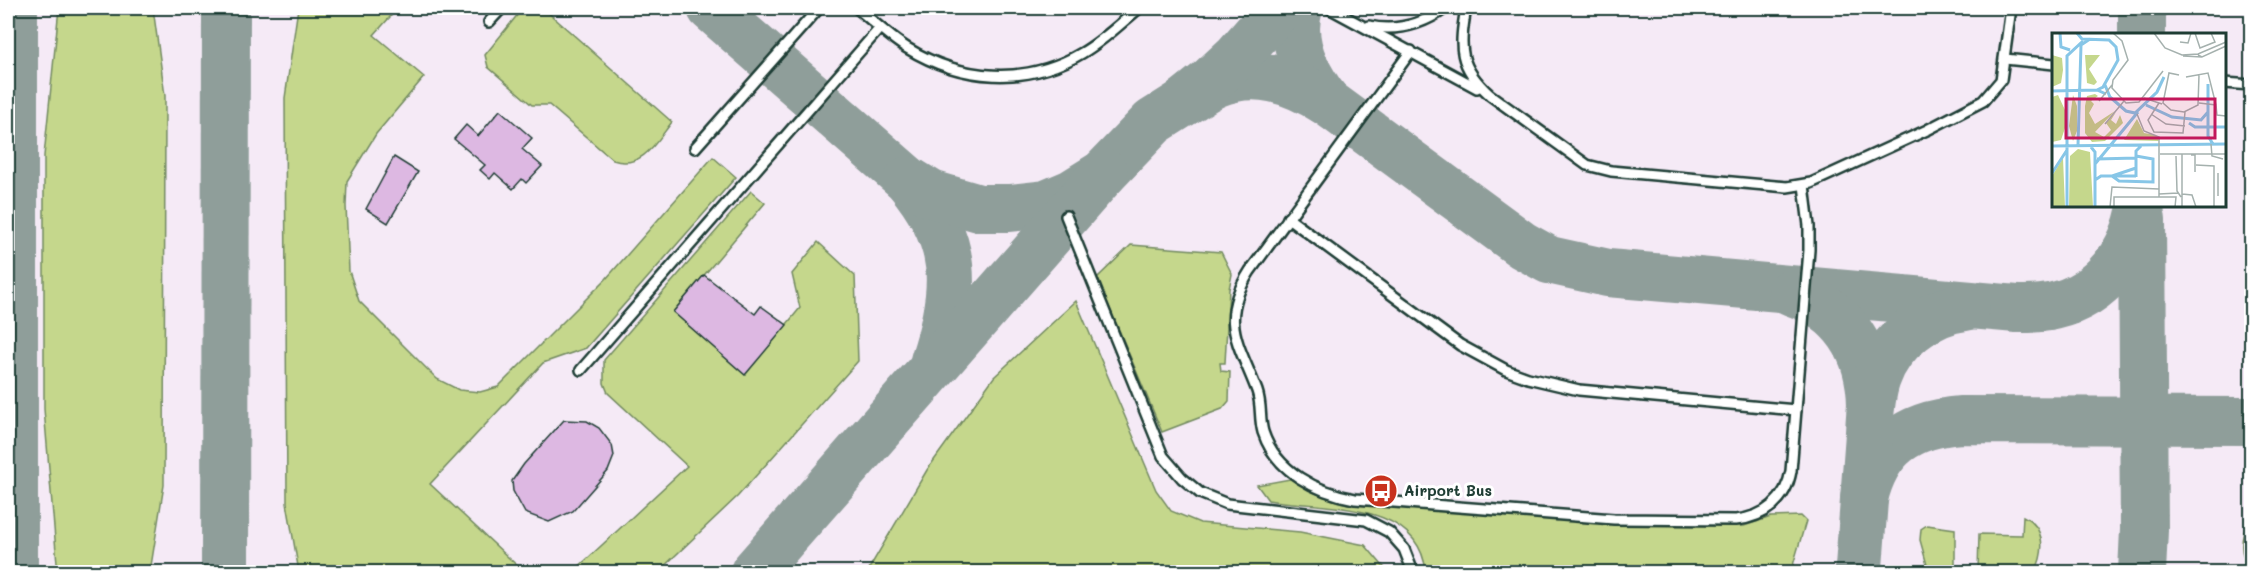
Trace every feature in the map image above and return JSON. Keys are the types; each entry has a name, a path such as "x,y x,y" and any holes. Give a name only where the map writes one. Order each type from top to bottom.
{"lane":[{"path":"489,22 502,8"},
{"path":"695,148 819,8"},
{"path":"857,8 906,48 946,67 977,75 1013,75 1049,68 1074,58 1099,42 1139,8"},
{"path":"1329,8 1490,95 1577,158 1598,169 1787,187 1804,185 1977,105 1996,87 2003,70 2011,8"},
{"path":"1356,22 1371,27 1396,28 1418,23 1446,8"},
{"path":"1466,8 1461,36 1464,62 1477,83 1490,95"},
{"path":"581,370 880,28"},
{"path":"1411,51 1243,281 1233,308 1233,328 1259,397 1262,425 1267,441 1274,453 1294,474 1325,492 1355,499 1614,519 1747,519 1771,507 1786,488 1791,471 1809,250 1809,226 1804,185"},
{"path":"2005,59 2052,64"},
{"path":"2226,82 2252,85"},
{"path":"1066,216 1164,456 1182,478 1200,494 1227,504 1366,520 1389,532 1404,549 1413,573"},
{"path":"1288,218 1460,345 1506,370 1528,378 1579,390 1796,410"}],"shaded area":[{"path":"8,8 2251,8 2251,572 8,572"}],"green space":[{"path":"59,8 153,8 165,96 164,485 150,572 60,572 57,563 44,409 44,156"},
{"path":"298,8 398,8 374,35 424,77 376,134 347,181 349,271 359,301 437,379 459,390 480,392 498,387 606,279 713,157 736,177 586,348 543,363 430,484 524,572 299,572 287,503 285,98"},
{"path":"523,8 543,8 672,122 648,152 632,161 613,160 549,105 532,105 488,67 485,55"},
{"path":"751,191 765,203 673,312 745,375 800,308 792,274 818,242 855,276 858,361 738,496 658,572 573,572 687,466 608,393 604,383 604,360"},
{"path":"1131,245 1221,252 1232,274 1229,289 1225,363 1220,363 1221,371 1230,372 1229,401 1222,409 1162,432 1097,278"},
{"path":"1076,301 1156,490 1171,511 1200,523 1300,532 1365,545 1388,572 867,572 927,470 994,377"},
{"path":"1290,479 1311,491 1348,504 1607,524 1744,526 1771,517 1801,516 1806,521 1791,572 1426,572 1419,548 1406,531 1387,520 1339,507 1268,500 1257,485"},
{"path":"2023,516 2031,521 2040,533 2041,556 2035,572 1978,572 1979,534 2022,535"},
{"path":"2251,517 2251,572 2244,558 2242,544"},
{"path":"1927,525 1955,529 1955,572 1929,572 1920,540 1921,529"}],"building":[{"path":"500,110 532,138 522,149 542,166 526,183 522,179 513,189 495,173 490,179 480,170 485,165 454,139 466,125 478,136"},
{"path":"394,157 418,172 388,223 366,209"},
{"path":"704,275 755,314 761,306 787,325 745,375 673,312"},
{"path":"564,420 587,421 599,428 612,445 614,456 608,471 573,511 549,522 525,513 513,491 512,481 524,464"}],"taxiway":[{"path":"14,8 14,572"},
{"path":"225,572 226,8"},
{"path":"711,8 908,180 925,202 945,245 949,266 950,288 947,310 934,361"},
{"path":"908,180 931,194 979,208 1010,208 1046,204 1072,193 1104,173 1153,122 1183,103 1208,83 1237,56 1279,8"},
{"path":"1299,8 1296,33 1298,45 1307,70 1327,102"},
{"path":"2142,8 2142,33"},
{"path":"1183,103 1215,84 1230,79 1259,76 1287,82 1327,102 1522,245 1549,260 1608,273 2017,309 2045,308 2071,300 2101,282 2123,255 2137,223 2141,207"},
{"path":"754,572 1104,173"},
{"path":"2142,220 2144,530 2142,572"},
{"path":"1792,292 1827,310 1851,335 1866,367 1871,405"},
{"path":"1859,567 1870,412 1877,378 1891,352 1912,330 1937,315 1966,307"},
{"path":"1864,499 1869,481 1886,452 1910,433 1942,422 1961,420 2252,421"}],"place":[{"name":"Airport Bus","path":"1381,491"}]}
